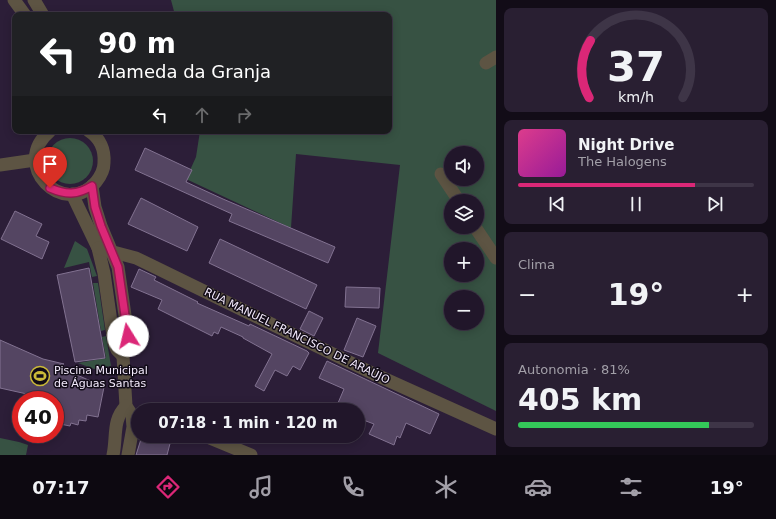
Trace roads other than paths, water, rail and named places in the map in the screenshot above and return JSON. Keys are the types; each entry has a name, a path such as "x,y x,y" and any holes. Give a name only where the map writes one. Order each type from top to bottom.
{"street":[{"path":"14,0 22,12"},
{"path":"47,134 42,139 37,149 35,160 37,171 42,181 50,188 61,193 72,194 82,192 92,186 100,177 104,166 104,154 101,143 94,134"},
{"path":"0,166 35,160"},
{"path":"441,174 454,194"},
{"path":"92,186 95,207 101,226 118,267 128,336 127,348 123,356 126,406 132,415 133,427 128,455"},
{"path":"72,194 98,248 104,273 114,343 117,350 123,356"},
{"path":"480,234 496,258"},
{"name":"RUA MANUEL FRANCISCO DE ARAÚJO","path":"98,248 136,258 374,374 496,429"},
{"path":"126,406 131,407"},
{"path":"113,455 116,424 119,413 126,406"},
{"path":"221,443 250,455"}],"place":[{"name":"Piscina Municipal de Águas Santas","path":"40,376"}]}
